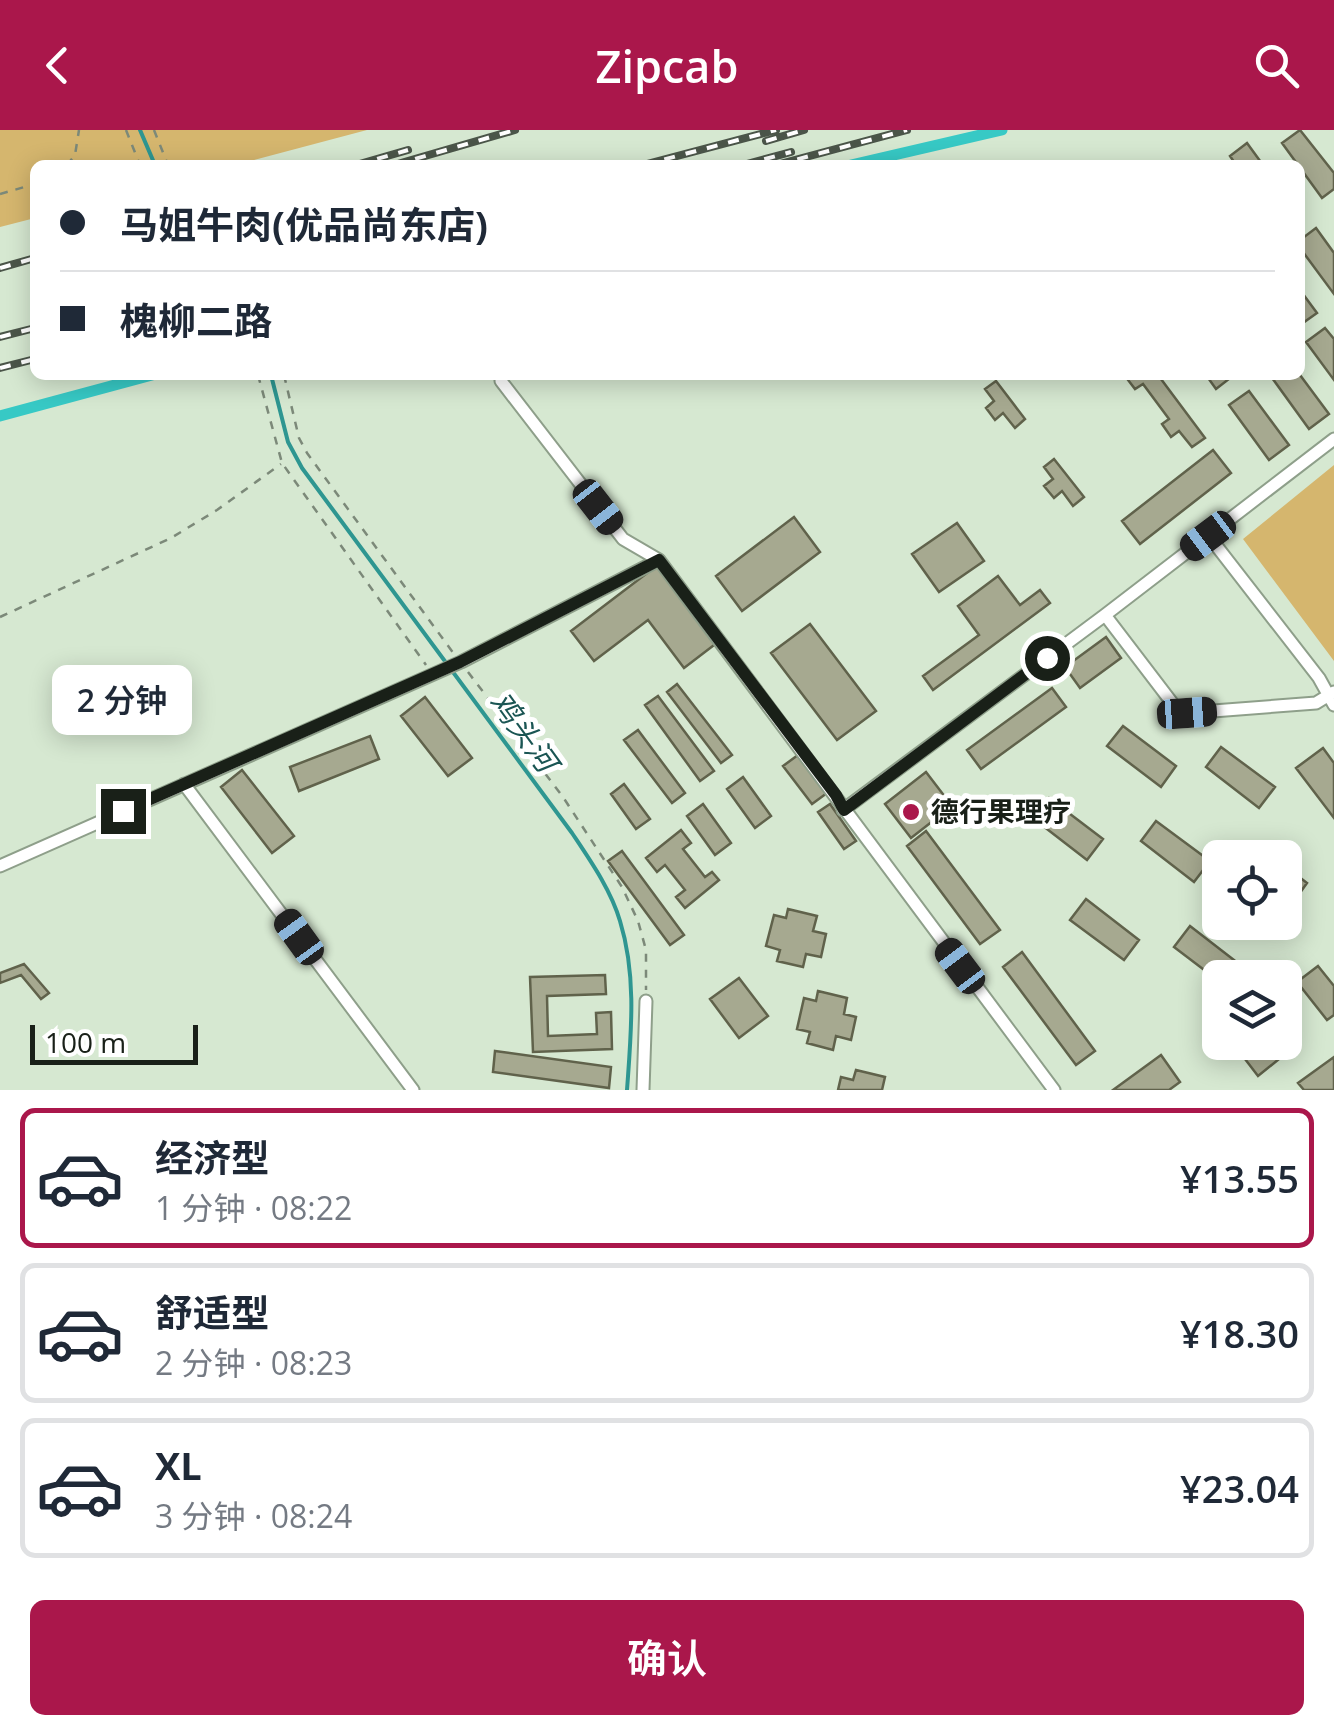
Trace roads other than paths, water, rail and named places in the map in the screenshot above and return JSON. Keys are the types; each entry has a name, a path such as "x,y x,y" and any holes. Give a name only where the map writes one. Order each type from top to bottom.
{"street":[{"path":"500,380 622,539 659,560 1054,1090"},
{"path":"844,810 1106,615 1334,438"},
{"path":"1106,615 1176,708 1187,713 1316,703 1332,695 1208,536"},
{"path":"0,866 460,662 659,560"},
{"path":"184,784 414,1090"},
{"path":"643,1090 646,1001"}],"waterway":[{"name":"鸡头河","path":"140,130 153,160"},
{"path":"873,160 1002,130"},
{"path":"0,416 133,380"},
{"name":"鸡头河","path":"272,380 288,442 302,468 572,833 606,887 620,921 629,963 627,1090"}],"railway":[{"path":"411,160 515,130"},
{"path":"662,160 776,130"},
{"path":"766,141 804,130"},
{"path":"795,160 907,130"},
{"path":"373,160 408,150"},
{"path":"761,160 791,152"},
{"path":"0,268 30,259"},
{"path":"0,337 30,329"},
{"path":"0,368 30,360"}],"place":[{"name":"德行果理疗","path":"911,812"}]}
